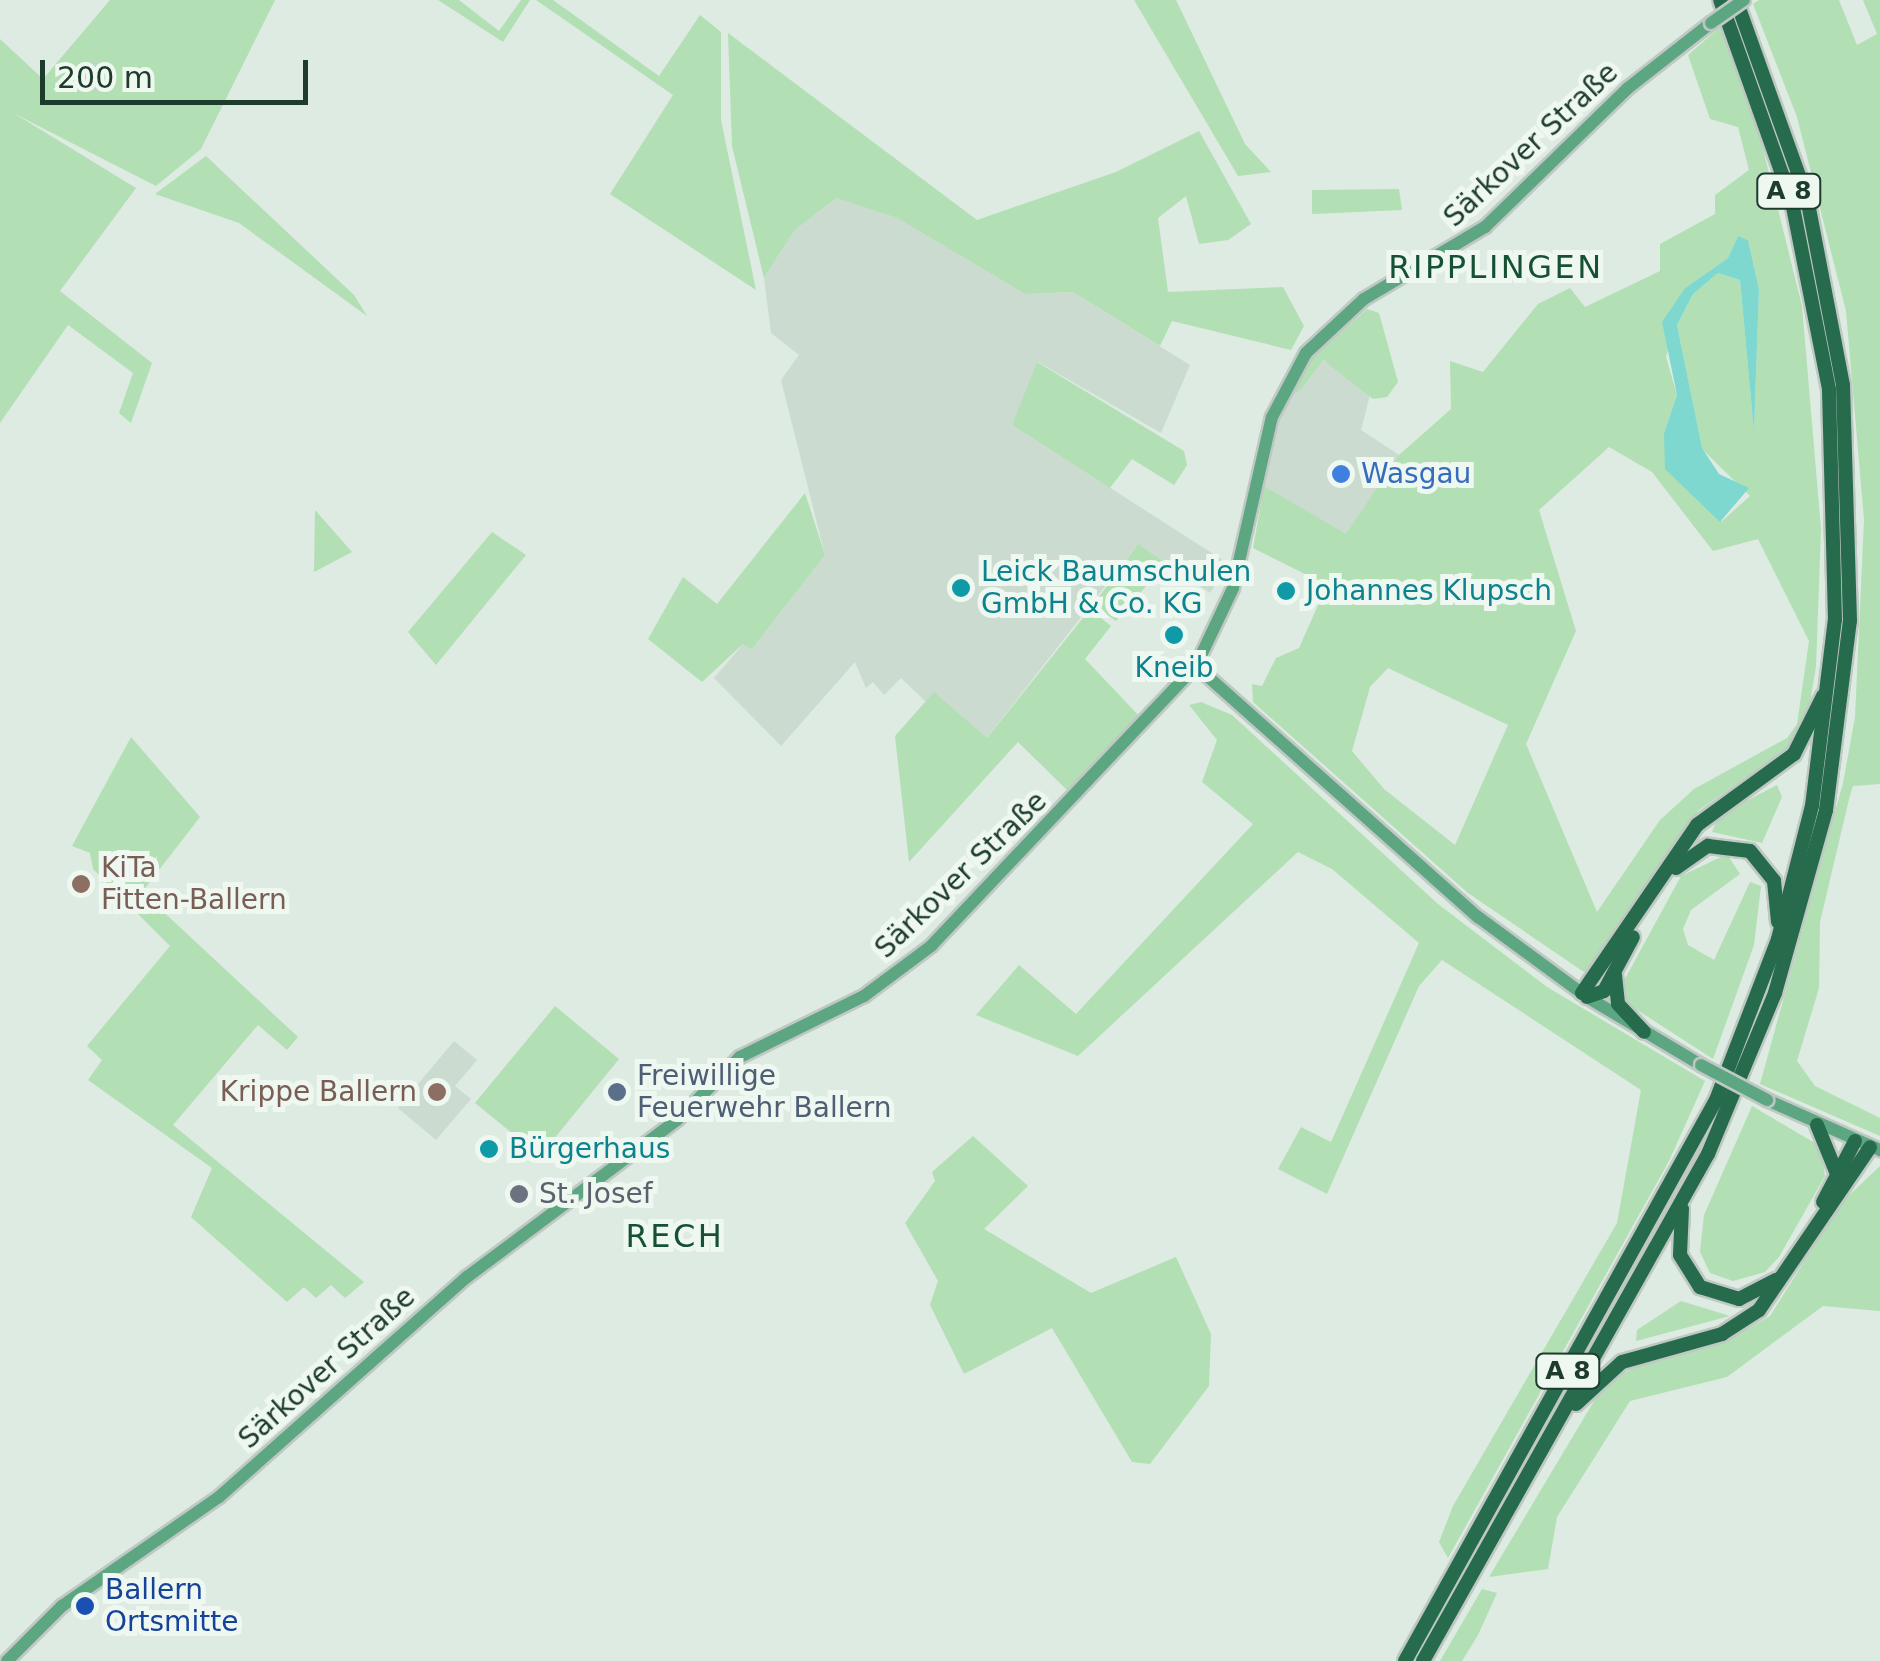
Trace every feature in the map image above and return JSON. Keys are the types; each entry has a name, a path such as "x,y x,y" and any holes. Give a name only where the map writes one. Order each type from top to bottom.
{"highway":[{"name":"A 8","path":"1423,1661 1455,1589 1466,1551 1698,1138 1778,939 1812,806 1832,666 1837,496 1820,328 1774,140 1720,0"},
{"name":"A 8","path":"1405,1661 1481,1559 1683,1202 1757,1045 1792,944 1832,776 1850,621 1852,494 1830,307 1788,135 1740,0"},
{"path":"1584,995 1696,825 1794,754 1832,666"},
{"path":"1584,995 1614,974 1674,870 1708,846 1744,848 1768,867 1778,939"},
{"path":"1614,974 1618,1004 1644,1032"},
{"path":"1817,1125 1836,1176"},
{"path":"1683,1202 1685,1269 1707,1292 1739,1299 1780,1275 1836,1176 1868,1146"},
{"path":"1560,1421 1622,1362 1722,1334 1759,1310 1868,1146"}],"main road":[{"name":"Särkover Straße","path":"7,1661 62,1606 219,1497 513,1239 677,1120 740,1057 864,996 917,959 1196,666 1233,588 1272,417 1306,353 1364,299 1485,228 1671,53 1740,0"},
{"path":"1196,666 1451,895 1584,995 1767,1100 1868,1146"}],"shaded area":[{"name":"Leick Baumschulen GmbH & Co. KG","path":"836,198 897,218 1025,294 1073,292 1190,365 1161,433 1038,362 1012,425 1229,564 1210,593 1138,544 986,739 934,693 926,702 901,678 884,695 873,682 866,688 855,662 781,746 714,678 744,643 752,649 825,555 781,380 799,355 771,333 764,278 794,231"},
{"path":"1322,360 1371,391 1361,430 1399,455 1346,535 1264,486 1284,403"},
{"name":"Krippe Ballern","path":"454,1041 477,1060 455,1086 471,1099 436,1140 398,1108"}],"green space":[{"path":"110,0 275,0 201,149 156,186 15,114 136,188 60,291 152,363 131,423 119,413 133,373 68,325 0,423 0,39 43,79"},
{"path":"438,0 459,0 499,31 521,0 530,0 503,42"},
{"path":"536,0 553,0 659,76 700,15 721,32 721,120 756,290 610,194 673,95"},
{"path":"1134,0 1176,0 1245,144 1271,172 1238,176"},
{"path":"1759,0 1839,0 1857,45 1877,34 1863,0 1880,0 1880,784 1853,786 1850,795 1820,922 1819,988 1797,1061 1815,1086 1880,1118 1880,1136 1760,1084 1843,783 1855,717 1864,520 1846,311 1797,117 1753,4"},
{"path":"1720,27 1755,117 1802,306 1821,529 1816,667 1808,714 1792,745 1698,811 1597,966 1584,972 1468,893 1253,702 1252,684 1262,686 1276,658 1299,648 1327,585 1253,548 1264,486 1346,534 1399,455 1451,409 1450,361 1483,372 1538,304 1570,288 1585,307 1660,271 1660,244 1715,214 1715,195 1749,170 1738,127 1710,119 1688,55","holes":["1738,236 1748,240 1759,289 1754,431 1740,280 1718,273 1693,294 1677,325 1702,449 1750,496 1721,522 1664,433 1677,395 1666,357 1685,288 1728,258","1609,447 1652,472 1713,551 1758,539 1809,641 1797,724 1787,738 1694,789 1660,820 1597,912 1526,744 1576,631 1539,510","1388,668 1508,725 1455,845 1384,789 1352,751 1370,687"]},
{"path":"728,33 977,220 1116,172 1199,131 1251,224 1228,240 1199,244 1186,196 1158,218 1168,292 1283,287 1304,326 1291,350 1172,321 1160,346 1073,292 1025,294 897,218 836,198 794,231 764,278 732,146"},
{"path":"206,156 354,295 367,316 239,223 155,194"},
{"path":"1399,189 1402,210 1312,214 1312,190"},
{"path":"1367,309 1379,313 1398,382 1387,397 1373,399 1323,360 1298,393 1292,389 1310,360"},
{"path":"1037,362 1184,451 1187,465 1174,485 1132,459 1110,488 1012,425"},
{"path":"805,493 825,555 752,649 743,644 702,682 648,639 683,577 717,604"},
{"path":"315,510 352,552 314,572"},
{"path":"492,532 526,555 436,665 408,632"},
{"path":"1138,544 1166,563 1116,621 1093,605"},
{"path":"1090,609 1111,626 1085,659 1143,720 1070,793 1018,742 909,862 895,736 934,692 987,738"},
{"path":"1201,702 1232,715 1438,904 1547,987 1705,1081 1669,1161 1448,1558 1439,1542 1453,1506 1617,1223 1641,1090 1442,960 1419,986 1327,1194 1278,1169 1301,1127 1331,1142 1419,943 1332,869 1298,852 1078,1056 976,1015 1019,965 1076,1014 1253,824 1202,782 1217,740 1189,705"},
{"path":"131,737 200,817 142,892 298,1037 287,1050 258,1025 173,1125 364,1282 345,1298 331,1285 316,1298 304,1287 287,1302 191,1217 212,1168 88,1080 102,1060 87,1046 170,946 93,869 90,853 72,846"},
{"path":"1777,785 1782,797 1762,843 1712,832 1719,815"},
{"path":"1727,854 1740,874 1691,910 1683,929 1688,945 1714,960 1750,882 1761,886 1754,945 1713,1059 1628,1004 1621,986 1681,876"},
{"path":"555,1006 619,1059 540,1156 475,1103"},
{"path":"1752,1106 1820,1146 1825,1176 1779,1257 1765,1272 1733,1281 1710,1273 1700,1252 1704,1215"},
{"path":"973,1136 1028,1186 984,1229 1091,1293 1176,1257 1211,1334 1209,1386 1150,1464 1132,1462 1052,1328 964,1374 930,1305 938,1281 905,1223 935,1181 932,1172"},
{"path":"1880,1166 1880,1311 1823,1306 1727,1377 1630,1401 1557,1517 1548,1569 1489,1577 1603,1386 1636,1366 1722,1343 1770,1316 1841,1203"},
{"path":"1681,1301 1730,1316 1636,1341 1637,1330"},
{"path":"1482,1589 1497,1593 1478,1635 1462,1661 1440,1661"}],"water":[{"path":"1738,236 1748,240 1759,289 1754,432 1740,280 1718,273 1693,294 1677,325 1702,448 1719,474 1749,488 1720,522 1665,469 1664,433 1677,395 1662,322 1685,288 1728,258"}],"place":[{"name":"Wasgau","path":"1341,474"},
{"name":"Leick Baumschulen GmbH & Co. KG","path":"961,588"},
{"name":"Johannes Klupsch","path":"1286,591"},
{"name":"Kneib","path":"1174,635"},
{"name":"KiTa Fitten-Ballern","path":"81,884"},
{"name":"Krippe Ballern","path":"437,1092"},
{"name":"Freiwillige Feuerwehr Ballern","path":"617,1092"},
{"name":"Bürgerhaus","path":"489,1149"},
{"name":"St. Josef","path":"519,1194"},
{"name":"Ballern Ortsmitte","path":"85,1606"}],"district":[{"name":"RIPPLINGEN","path":"1496,267"},
{"name":"RECH","path":"675,1236"}]}
